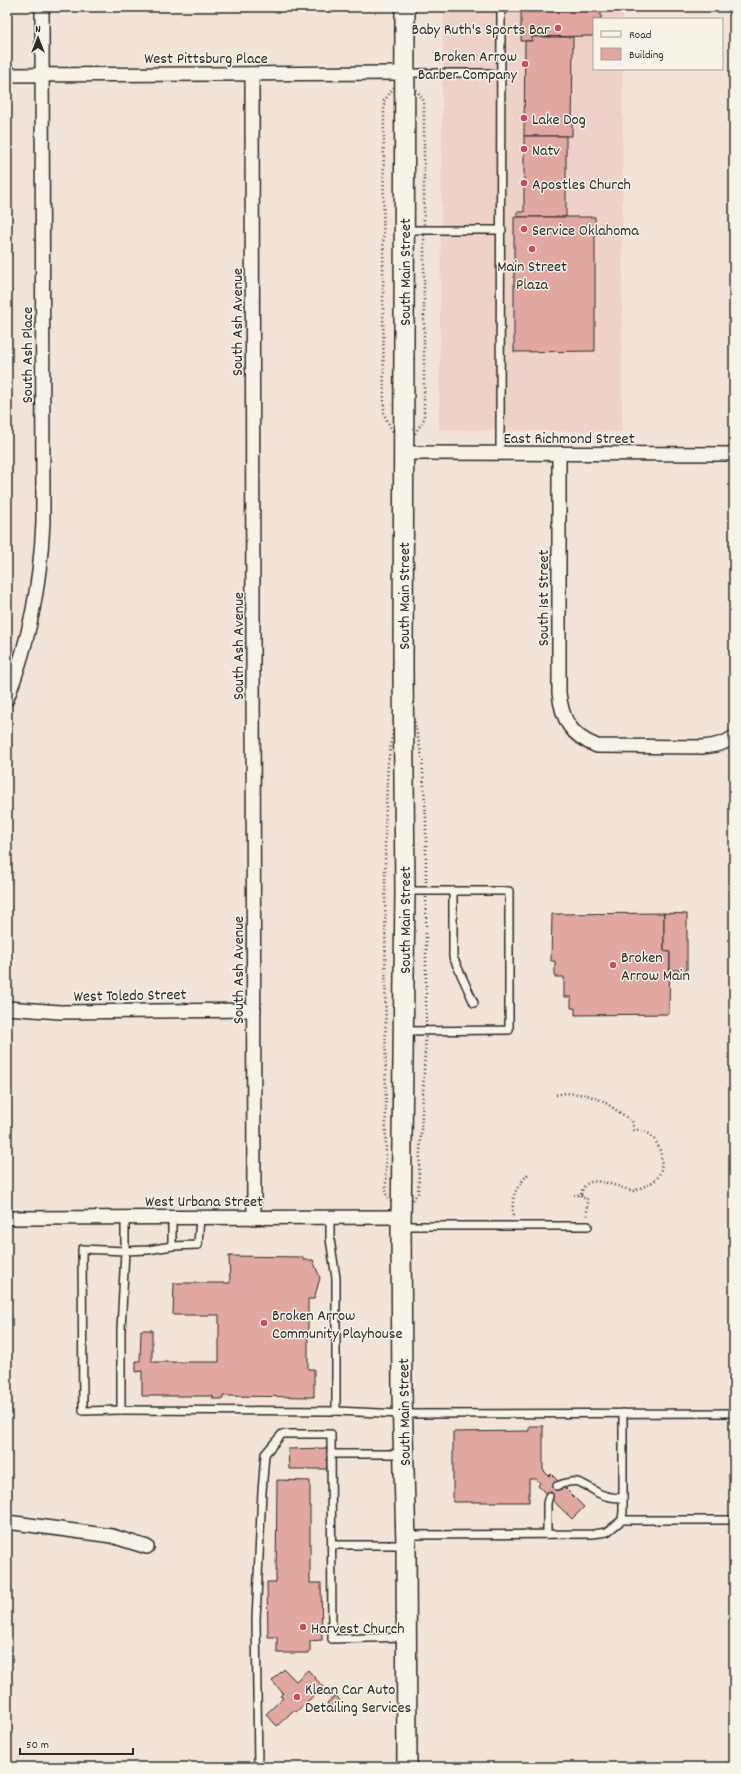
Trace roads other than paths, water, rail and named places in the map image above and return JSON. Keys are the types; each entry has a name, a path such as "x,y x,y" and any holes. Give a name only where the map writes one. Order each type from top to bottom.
{"street":[{"name":"South Ash Place","path":"7,699 27,638 37,592 42,552 42,7"},
{"name":"South Main Street","path":"405,7 402,667 405,891 401,1221 402,1414 406,1540 407,1767"},
{"name":"West Pittsburg Place","path":"7,75 405,73"},
{"name":"South Ash Avenue","path":"252,74 254,1218"},
{"name":"East Richmond Street","path":"403,453 734,454"},
{"name":"South 1st Street","path":"559,454 559,693 561,711 567,722 578,736 597,746 703,747 716,746 732,739"},
{"name":"West Toledo Street","path":"7,1008 60,1012 254,1010"},
{"name":"West Urbana Street","path":"7,1218 200,1217 330,1218 401,1221"},
{"path":"7,1522 112,1536 147,1547"}],"lane":[{"path":"500,454 502,230 501,7"},
{"path":"405,73 501,73"},
{"path":"404,230 502,230"},
{"path":"403,1031 509,1030 509,891 405,891"},
{"path":"453,891 453,957 474,1003"},
{"path":"122,1410 122,1330 125,1217"},
{"path":"200,1217 198,1245 125,1251 82,1249 83,1411 336,1411 402,1414 734,1413"},
{"path":"172,1218 172,1246"},
{"path":"330,1218 330,1239 336,1278 336,1411"},
{"path":"401,1221 513,1226 588,1226"},
{"path":"622,1520 624,1498 623,1413"},
{"path":"258,1767 256,1619 262,1492 266,1454 282,1434 331,1434 332,1639 406,1637"},
{"path":"331,1454 403,1454"},
{"path":"557,1486 580,1481 599,1494 612,1498 624,1498"},
{"path":"546,1534 547,1503 549,1496"},
{"path":"332,1545 406,1540 607,1532 622,1520 734,1520"}],"place":[{"name":"Baby Ruth's Sports Bar","path":"558,28"},
{"name":"Broken Arrow Barber Company","path":"525,64"},
{"name":"Lake Dog","path":"524,118"},
{"name":"Natv","path":"524,149"},
{"name":"Apostles Church","path":"524,183"},
{"name":"Service Oklahoma","path":"524,229"},
{"name":"Main Street Plaza","path":"532,249"},
{"name":"Broken Arrow Main","path":"613,965"},
{"name":"Broken Arrow Community Playhouse","path":"264,1323"},
{"name":"Harvest Church","path":"303,1627"},
{"name":"Klean Car Auto Detailing Services","path":"297,1697"}]}
